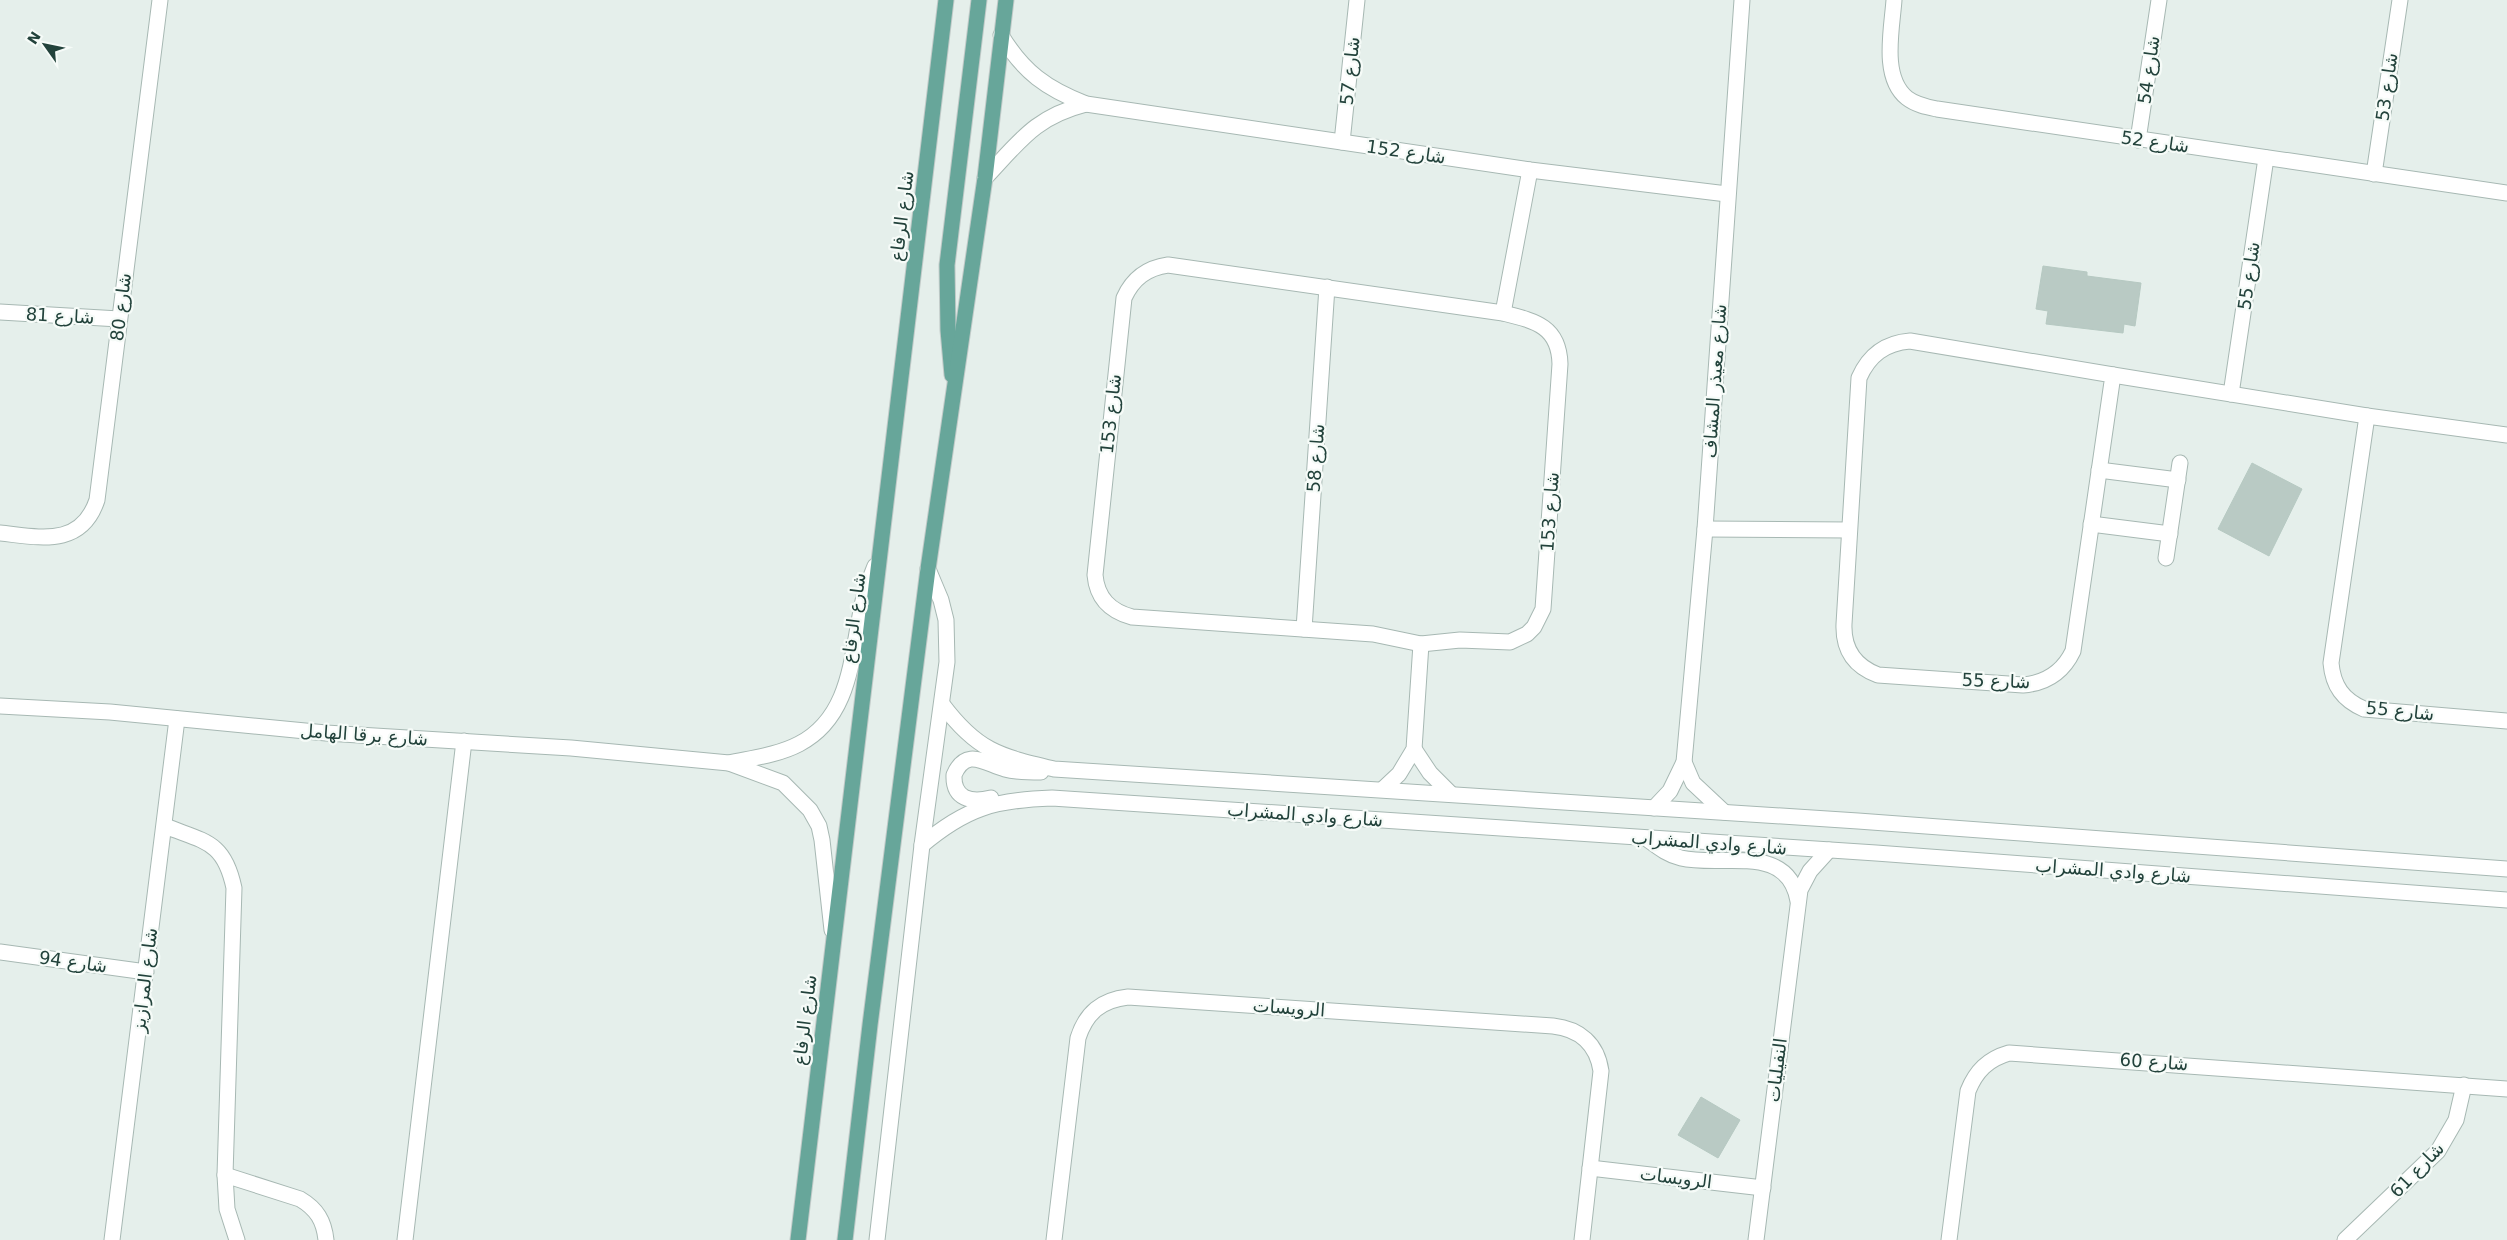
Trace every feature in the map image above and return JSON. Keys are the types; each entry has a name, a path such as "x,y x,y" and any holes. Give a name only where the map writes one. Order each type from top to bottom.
{"main road":[{"name":"شارع الرفاع","path":"798,1240 946,0"},
{"path":"955,394 948,330 947,265 979,0"},
{"path":"845,1240 928,568 955,394 985,178 1006,0"}],"street":[{"name":"شارع 80","path":"0,533 46,537 65,535 82,526 94,510 100,490 119,319 160,0"},
{"name":"شارع 57","path":"1342,142 1357,0"},
{"name":"شارع معيذر المشاف","path":"1654,808 1670,791 1684,762 1705,529 1742,0"},
{"name":"شارع 52","path":"1894,0 1892,72 1895,83 1908,99 1937,109 2507,193"},
{"name":"شارع 54","path":"2138,140 2159,0"},
{"name":"شارع 53","path":"2374,174 2400,0"},
{"name":"شارع 152","path":"1001,35 1010,50 1032,75 1060,94 1086,104 1530,170 1727,194"},
{"name":"شارع 152","path":"985,178 1041,121 1066,109 1086,104"},
{"name":"شارع 55","path":"2231,394 2266,158"},
{"path":"1503,313 1530,170"},
{"name":"شارع 153","path":"1168,265 1503,313 1526,319 1542,326 1554,339 1560,356 1543,609 1534,627 1527,634 1510,642 1460,640 1421,644 1373,634 1132,617 1113,610 1105,603 1096,585 1094,575 1122,310 1129,287 1146,271 1168,265"},
{"name":"شارع 58","path":"1304,629 1327,287"},
{"name":"شارع 81","path":"0,312 119,319"},
{"name":"شارع 55","path":"2112,375 2073,651 2062,669 2044,681 2023,685 1878,675 1858,664 1846,646 1843,635 1858,390 1864,368 1878,351 1894,344 1910,341 2368,416 2507,435"},
{"name":"شارع 55","path":"2368,416 2331,658 2335,683 2347,699 2364,709 2507,721"},
{"path":"2166,558 2180,463"},
{"path":"2099,470 2178,480"},
{"path":"2091,524 2170,534"},
{"path":"1705,529 1849,530"},
{"name":"شارع برقا الهامل","path":"729,763 798,745 817,733 835,711 848,684 862,603 881,549"},
{"path":"877,1240 922,845 947,655 946,620 941,600 928,568"},
{"path":"1382,789 1399,774 1414,750 1421,644"},
{"name":"شارع وادي المشراب","path":"942,704 960,727 981,745 1006,758 1054,769 1724,812 2507,869"},
{"name":"شارع برقا الهامل","path":"0,706 110,712 326,733 571,748 729,763 783,783 810,810 819,826 822,840 834,945"},
{"name":"شارع المرازيز","path":"112,1240 177,719"},
{"path":"405,1240 464,741"},
{"path":"1414,750 1424,766 1450,794"},
{"path":"1052,798 1014,795 974,801 960,796 956,790 954,775 962,763 977,758 1018,772 1054,769"},
{"path":"1684,762 1697,788 1724,812"},
{"name":"شارع وادي المشراب","path":"922,845 942,828 968,813 999,804 1052,798 1829,850 2507,900"},
{"path":"165,826 215,846 228,866 234,888 225,1175 227,1209 237,1240"},
{"name":"النفيليات","path":"1647,839 1672,856 1683,859 1758,862 1776,866 1790,877 1798,901"},
{"name":"النفيليات","path":"1756,1240 1798,901 1804,880 1829,850"},
{"name":"شارع 94","path":"0,952 146,972"},
{"name":"الرويسات","path":"1054,1240 1078,1038 1087,1017 1096,1008 1105,1002 1128,996 1543,1025 1574,1030 1583,1036 1593,1047 1601,1071 1582,1240"},
{"name":"شارع 60","path":"1950,1240 1968,1091 1976,1073 2000,1055 2019,1052 2507,1089"},
{"name":"شارع 61","path":"2345,1240 2438,1151 2456,1120 2464,1085"},
{"name":"الرويسات","path":"1590,1168 1763,1188"},
{"path":"225,1175 300,1199 311,1206 324,1227 326,1240"}],"building":[{"path":"2043,266 2087,272 2087,276 2141,283 2135,326 2124,324 2123,333 2046,324 2048,311 2036,309"},
{"path":"2252,463 2302,489 2269,556 2218,529"},
{"path":"1701,1097 1740,1120 1718,1158 1678,1135"}]}
